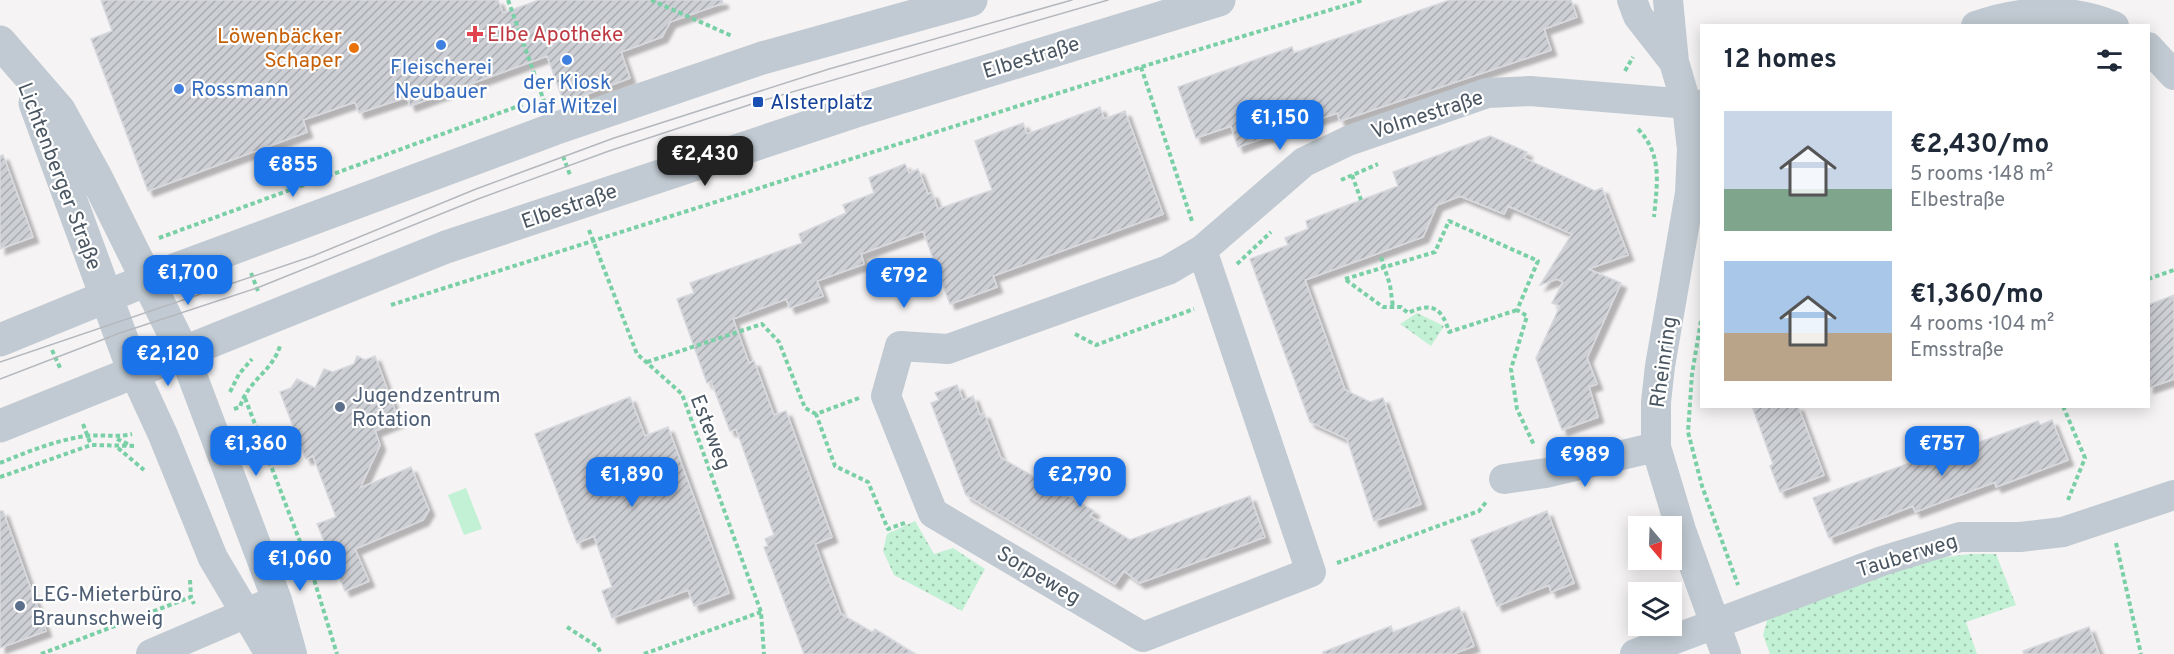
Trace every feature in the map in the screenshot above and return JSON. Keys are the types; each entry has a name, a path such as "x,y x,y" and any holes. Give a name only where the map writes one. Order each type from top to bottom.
{"street":[{"path":"0,340 147,280 554,129 762,58 972,0"},
{"name":"Elbestraße","path":"0,426 184,354 275,332 446,248 853,112 1219,0"},
{"name":"Rheinring","path":"1632,0 1638,16 1674,62 1694,106 1690,193 1660,366 1656,402 1656,447 1681,530 1726,654"},
{"name":"Rheinring","path":"1668,0 1674,62"},
{"path":"1984,24 2030,13 2065,12 2095,18 2109,24"},
{"path":"2150,49 2174,75"},
{"name":"Lichtenberger Straße","path":"6,50 59,110 184,354"},
{"name":"Lichtenberger Straße","path":"6,50 34,101 134,372"},
{"name":"Volmestraße","path":"886,396 900,346 948,349 1168,270 1202,250 1304,162 1347,141 1487,93 1530,91 1694,106"},
{"path":"1202,250 1311,572"},
{"path":"184,354 277,600 292,654"},
{"path":"134,372 163,435 213,558 270,654"},
{"path":"886,396 933,513"},
{"path":"1504,479 1546,473 1656,447"},
{"name":"Tauberweg","path":"1635,654 1882,561 1960,537 2020,537 2063,532 2174,495"},
{"name":"Sorpeweg","path":"933,513 1143,637 1311,572"},
{"path":"151,654 277,600"}],"path":[{"name":"Esteweg","path":"509,0 592,239 637,354 682,394 761,612 764,654"},
{"path":"651,0 738,39"},
{"path":"388,306 592,239 1363,0"},
{"path":"1620,77 1631,64 1635,50"},
{"path":"1141,67 1202,250"},
{"path":"131,248 543,98"},
{"path":"1637,128 1649,140 1655,152 1658,175 1653,226"},
{"path":"1332,183 1382,163"},
{"path":"1352,175 1361,200"},
{"path":"208,418 240,407 244,395 256,379 275,362 275,332 227,213"},
{"path":"1449,221 1457,222 1538,261 1517,310 1449,332 1445,316 1437,310 1428,308 1408,313 1401,307 1383,307 1345,279 1384,267 1435,252 1449,221"},
{"path":"1066,330 1096,345 1219,300 1230,271 1276,227"},
{"path":"1381,256 1390,285 1393,307"},
{"path":"2150,278 2174,270"},
{"path":"1517,310 1527,316 1511,369 1517,410 1533,445 1543,448"},
{"path":"646,362 762,324 779,342 805,408 816,414 835,466 868,482 888,529 933,513"},
{"path":"1700,327 1692,374 1688,432 1702,486 1724,550 1750,612"},
{"path":"816,414 869,394 886,396"},
{"path":"244,395 312,573 337,654"},
{"path":"2063,532 2069,493 2085,458 2064,408"},
{"path":"0,477 91,445 135,447 163,435"},
{"path":"1311,572 1479,511 1504,479"},
{"path":"2110,515 2141,654"},
{"path":"41,654 191,597 196,612"},
{"path":"644,654 761,612"},
{"path":"567,627 598,647 601,654"}],"green space":[{"path":"1417,313 1444,326 1431,346 1400,324"},
{"path":"466,488 482,529 464,535 448,495"},
{"path":"915,521 934,554 953,548 985,569 962,611 894,575 883,551 887,534"},
{"path":"1970,554 1996,554 2016,605 1966,622 1977,654 1770,654 1763,635 1768,617 1925,560"}],"building":[{"path":"101,0 498,0 503,13 539,0 722,0 723,3 670,22 662,37 621,52 630,78 569,101 568,98 563,100 547,56 410,106 407,97 359,113 355,102 303,120 307,132 148,191 91,39 112,31"},
{"path":"1450,0 1571,0 1577,17 1544,29 1551,50 1340,121 1337,113 1238,147 1231,126 1196,138 1178,87 1292,47 1294,53"},
{"path":"1100,107 1104,119 1125,111 1163,214 993,276 997,287 950,304 923,231 861,254 864,264 817,281 823,296 790,308 786,299 733,319 749,363 754,361 774,415 786,411 832,537 815,544 841,614 872,632 875,629 915,654 804,654 764,547 768,546 765,539 774,535 736,429 730,431 711,381 707,383 677,299 694,293 690,283 802,243 799,234 846,213 843,205 874,193 869,178 905,164 909,173 918,169 928,194 932,193 938,209 992,190 975,141 1023,123 1027,134"},
{"path":"1490,136 1527,152 1524,158 1595,191 1602,188 1628,255 1588,269 1621,283 1587,358 1597,384 1589,387 1598,417 1562,430 1536,358 1560,306 1552,303 1563,282 1557,279 1540,285 1572,234 1508,206 1504,214 1460,196 1437,205 1423,237 1305,280 1345,390 1370,402 1383,398 1421,504 1374,521 1347,439 1310,422 1250,259 1288,245 1285,238 1308,229 1306,221 1398,186 1393,172"},
{"path":"3,155 33,237 0,249 0,156"},
{"path":"2174,295 2174,379 2150,387 2150,304"},
{"path":"357,356 365,360 375,356 399,421 375,431 380,445 360,488 411,467 429,510 423,520 355,549 369,581 345,591 317,524 336,517 313,456 306,459 297,437 290,434 293,426 280,392 291,388 297,379 315,388 324,369 333,372 354,364"},
{"path":"957,385 963,400 973,396 980,415 984,413 1001,458 1094,511 1090,516 1130,540 1250,496 1265,537 1140,583 1124,571 1115,584 966,495 931,403 939,400 935,393"},
{"path":"630,397 645,436 668,427 729,593 694,606 688,590 612,618 602,591 612,587 594,536 577,543 535,434"},
{"path":"1753,408 1799,408 1824,475 1780,492 1770,466 1773,464"},
{"path":"2052,420 2068,460 1996,487 1995,482 1915,512 1913,506 1829,538 1813,498 1965,443 1966,447 2038,421 2040,425"},
{"path":"0,511 3,511 46,631 0,648"},
{"path":"1547,511 1574,583 1551,592 1549,585 1497,606 1471,540"},
{"path":"1459,607 1474,646 1453,654 1323,654 1323,652 1391,626 1393,632"},
{"path":"2089,627 2099,654 2024,654 2023,651"}],"tram line":[{"path":"0,362 313,256 476,189 614,138 829,69 1072,0"},
{"path":"0,379 120,333 257,288 478,199 609,151 758,102 1108,0"}],"place":[{"name":"Elbe Apotheke","path":"475,34"},
{"name":"Fleischerei Neubauer","path":"441,45"},
{"name":"Löwenbäcker Schaper","path":"354,48"},
{"name":"der Kiosk Olaf Witzel","path":"567,60"},
{"name":"Rossmann","path":"179,89"},
{"name":"Alsterplatz","path":"758,102"},
{"name":"Jugendzentrum Rotation","path":"340,407"},
{"name":"LEG-Mieterbüro Braunschweig","path":"20,606"}]}
